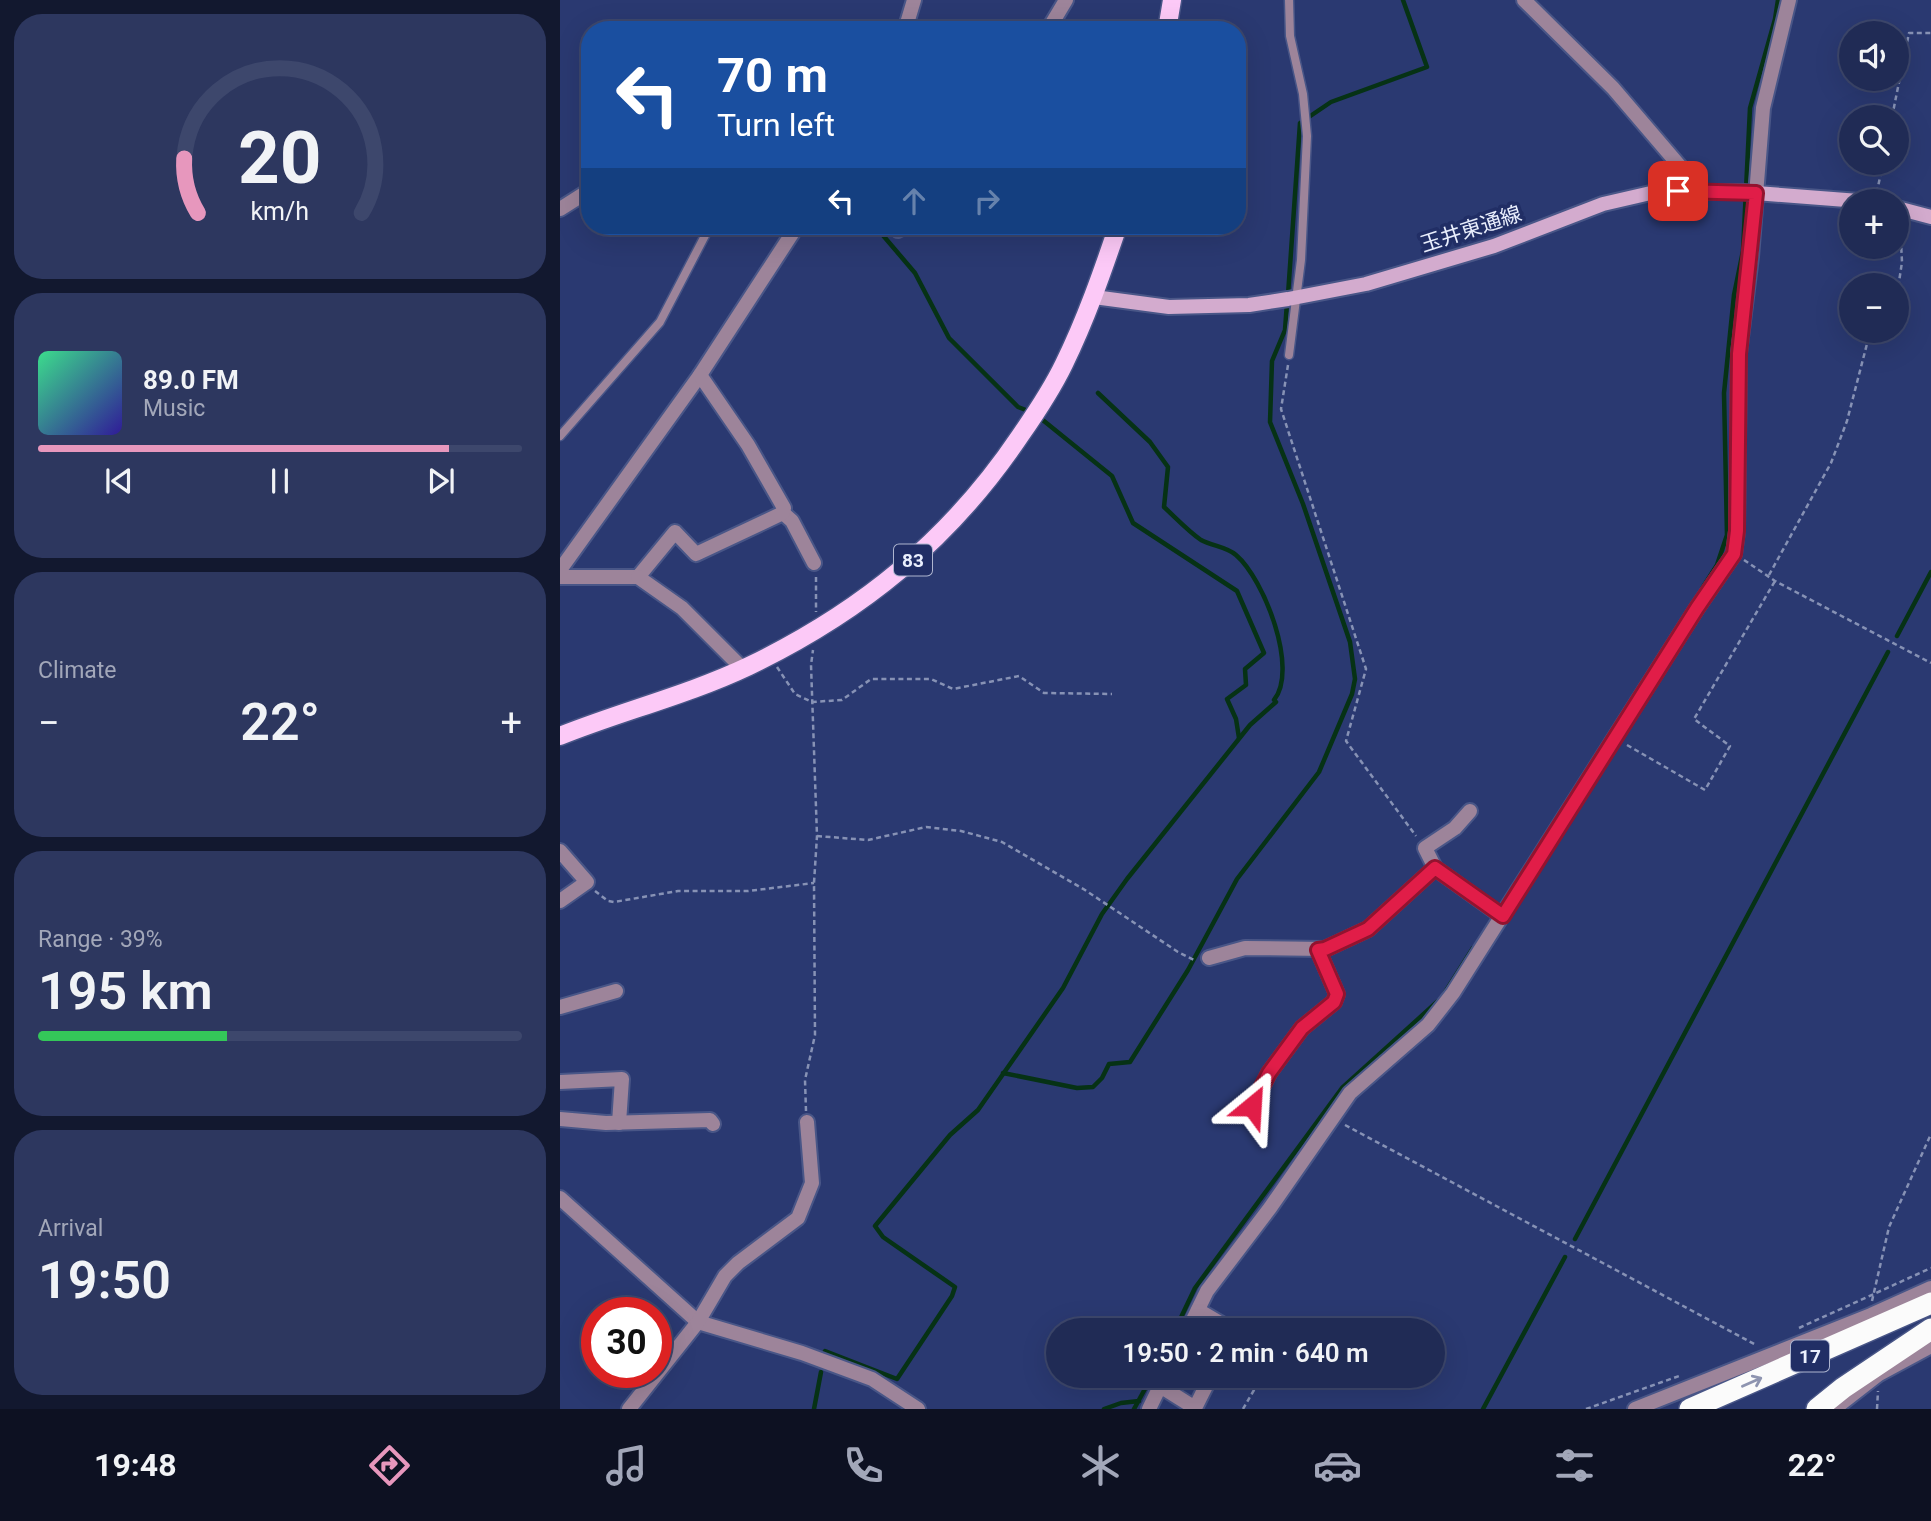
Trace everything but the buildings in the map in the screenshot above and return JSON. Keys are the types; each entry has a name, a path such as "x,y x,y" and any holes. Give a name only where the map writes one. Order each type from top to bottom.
{"highway":[{"name":"17","path":"1690,1409 1874,1321 1931,1303"},
{"name":"17","path":"1816,1409 1879,1369 1931,1329"}],"main road":[{"path":"1168,21 1171,0"},
{"name":"83","path":"560,736 692,690 769,656 816,631 883,586 924,552 992,476 1035,414 1063,366 1094,297 1115,235"}],"street":[{"path":"908,21 914,0"},
{"path":"1053,21 1066,0"},
{"path":"1524,0 1613,88 1701,191"},
{"path":"1194,1318 1207,1292 1270,1208 1350,1093 1428,1025 1453,993 1498,912 1734,554 1737,531 1739,354 1751,193 1763,108 1789,0"},
{"name":"玉井東通線","path":"1094,297 1169,307 1249,305 1366,284 1493,246 1603,204 1655,192 1751,193 1839,200"},
{"path":"560,209 581,196"},
{"path":"1909,211 1931,218"},
{"path":"560,570 701,375 791,235"},
{"path":"701,375 748,445 784,508 783,513"},
{"path":"783,513 792,520 814,563"},
{"path":"638,577 675,532 696,554 783,513"},
{"path":"560,577 638,577 682,608 743,668"},
{"path":"1470,811 1455,828 1425,848 1435,868 1498,912"},
{"path":"560,852 587,882 560,901"},
{"path":"1209,958 1245,948 1325,949 1368,929 1435,868"},
{"path":"1252,1106 1269,1073 1302,1028 1334,1002 1337,994 1318,950"},
{"path":"560,1007 616,991"},
{"path":"560,1082 622,1079 619,1123"},
{"path":"560,1119 619,1123 710,1120 713,1124"},
{"path":"629,1409 698,1322 725,1276 798,1217 812,1183 807,1122"},
{"path":"560,1198 698,1322 802,1353 872,1379 918,1409"},
{"path":"1635,1409 1874,1321 1931,1288"},
{"path":"1198,1310 1212,1318"},
{"path":"1834,1409 1879,1369 1931,1346"},
{"path":"1149,1409 1160,1388"},
{"path":"1171,1388 1195,1408 1206,1388"}],"lane":[{"path":"1289,0 1290,36 1303,93 1307,135 1301,260 1289,355"},
{"path":"560,436 660,322 705,235"}],"path":[{"path":"1894,105 1909,33 1931,33"},
{"path":"1769,575 1831,463 1847,421 1867,343"},
{"path":"1289,355 1281,409 1366,669 1346,741 1425,848"},
{"path":"1734,554 1775,581 1931,663"},
{"path":"807,1122 805,1080 815,1035 814,883 817,836 811,665 816,631 817,591 814,563"},
{"path":"1615,738 1705,790 1730,746 1694,719 1775,581"},
{"path":"769,656 795,694 812,702 842,700 872,679 931,679 953,689 1019,676 1044,693 1112,694"},
{"path":"817,836 868,840 926,827 961,831 1002,842 1085,890 1178,952 1199,962 1209,958"},
{"path":"587,882 600,896 614,902 678,891 748,891 814,883"},
{"path":"1332,1118 1759,1346 1747,1351"},
{"path":"1874,1321 1873,1293 1889,1227 1931,1134"},
{"path":"1797,1328 1931,1268"},
{"path":"1587,1409 1685,1373"},
{"path":"1243,1409 1255,1388"}],"waterway":[{"path":"1288,295 1300,123 1331,102 1427,67 1403,0"},
{"path":"1703,587 1717,565 1727,535 1724,393 1734,295 1743,251 1750,108 1778,0"},
{"path":"883,235 915,273 949,338 1018,407 1031,412"},
{"path":"1003,1073 1077,1088 1093,1087 1102,1078 1109,1064 1130,1062 1188,970 1237,879 1319,772 1352,694 1355,679 1350,642 1303,504 1270,422 1272,361 1285,330 1287,303"},
{"path":"825,1351 897,1379 952,1296 955,1287 883,1237 875,1226 950,1135 978,1110 1063,988 1102,914 1127,879 1250,725 1276,702 1274,700 1281,686 1283,668 1275,625 1257,583 1236,555 1201,540 1164,507 1168,467 1150,442 1098,393"},
{"path":"1039,417 1112,476 1133,523 1237,591 1264,653 1245,669 1246,685 1227,699 1236,719 1239,738"},
{"path":"1897,636 1931,572"},
{"path":"1575,1239 1888,652"},
{"path":"1444,994 1473,948"},
{"path":"1181,1318 1195,1288 1342,1088 1438,1001"},
{"path":"1483,1409 1565,1257"},
{"path":"814,1409 821,1372"},
{"path":"1134,1409 1145,1388"},
{"path":"1104,1409 1139,1401"}],"route":[{"path":"1252,1106 1269,1073 1302,1028 1334,1002 1337,994 1318,950 1368,929 1435,868 1503,916 1697,608 1734,554 1737,531 1739,354 1756,193 1678,191"}]}
